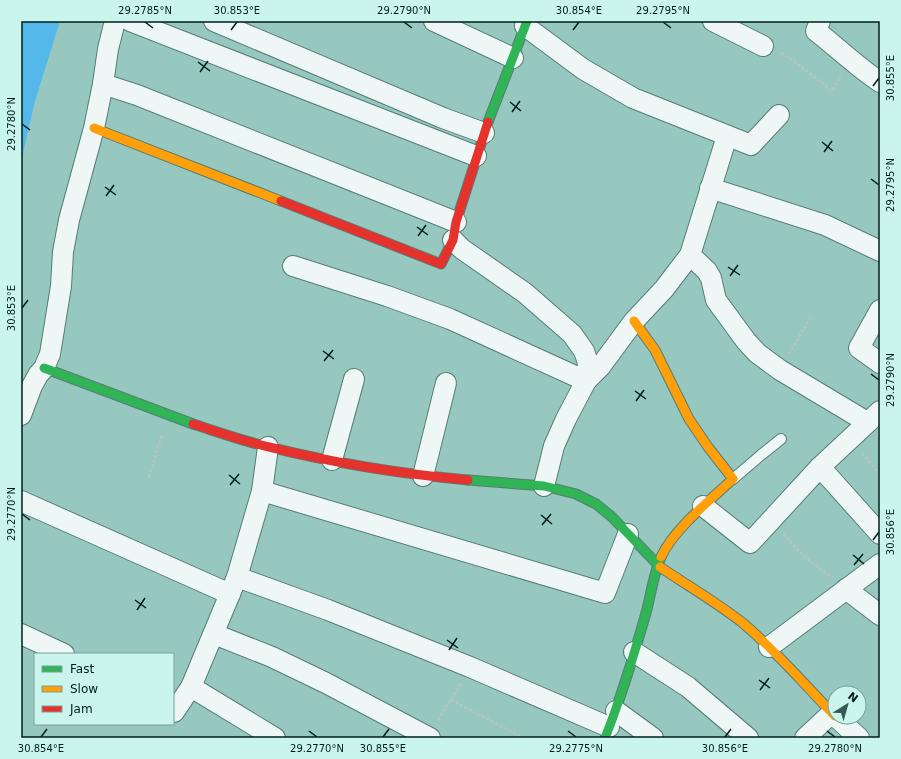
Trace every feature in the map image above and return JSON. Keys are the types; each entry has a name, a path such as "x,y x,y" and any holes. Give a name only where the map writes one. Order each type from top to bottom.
{"street":[{"path":"21,415 32,386 44,368 50,354 61,286 63,252 69,220 94,128 108,49 115,21"},
{"path":"130,21 476,156"},
{"path":"214,21 443,118 484,133"},
{"path":"434,21 513,58"},
{"path":"713,21 764,46"},
{"path":"820,21 816,31 842,51 861,69 880,82"},
{"path":"94,128 441,264 454,231 484,133 526,24 583,69 633,98 751,145 779,115"},
{"path":"103,84 144,98 454,231 462,249 525,293 572,334 584,351 588,362 586,381"},
{"path":"544,486 554,446 586,381 600,367 634,321 664,289 690,255 727,136"},
{"path":"710,188 825,225 880,251"},
{"path":"690,255 707,271 711,278 716,300 746,341 757,353 780,370 874,416 820,467 750,542 703,506"},
{"path":"293,266 386,296 450,319 586,381"},
{"path":"880,310 859,348 880,363"},
{"path":"610,725 646,612 657,565 665,547 677,532 703,506 733,479 688,419 656,350 634,321"},
{"path":"44,368 167,415 268,447 423,476 544,486 576,494 596,504 612,517 657,565 721,606 745,625 769,647 827,708"},
{"path":"332,460 354,379"},
{"path":"423,476 446,383"},
{"path":"174,712 191,687 234,586 262,491 268,447"},
{"path":"820,467 880,534"},
{"path":"262,491 605,593 628,534"},
{"path":"21,501 234,586 328,610 610,725 653,738"},
{"path":"769,647 880,564"},
{"path":"846,589 880,615"},
{"path":"21,634 62,653"},
{"path":"214,634 279,660 429,737"},
{"path":"634,652 688,687 748,738"},
{"path":"191,687 275,738"},
{"path":"805,738 827,721"},
{"path":"845,725 859,738"}],"lane":[{"path":"733,479 781,439"}],"path":[{"path":"764,46 783,54 832,91 851,61"},
{"path":"780,370 812,316"},
{"path":"148,477 167,415"},
{"path":"850,439 880,475"},
{"path":"770,521 804,556 846,589"},
{"path":"429,737 451,700 524,738"}],"water":[{"path":"21,21 60,21 35,101 21,162"}],"traffic: fast":[{"path":"488,122 527,21"},
{"path":"44,368 193,424"},
{"path":"468,480 544,486 576,494 596,504 612,517 660,567"},
{"path":"605,738 632,660 661,557"}],"traffic: slow":[{"path":"94,128 281,201"},
{"path":"634,321 655,350 689,419 708,447 733,479 683,526 674,536 661,557"},
{"path":"660,567 744,624 779,657 827,708"}],"traffic: jam":[{"path":"281,201 441,264 453,240 456,222 488,122"},
{"path":"193,424 250,442 318,458 418,475 468,480"}]}
